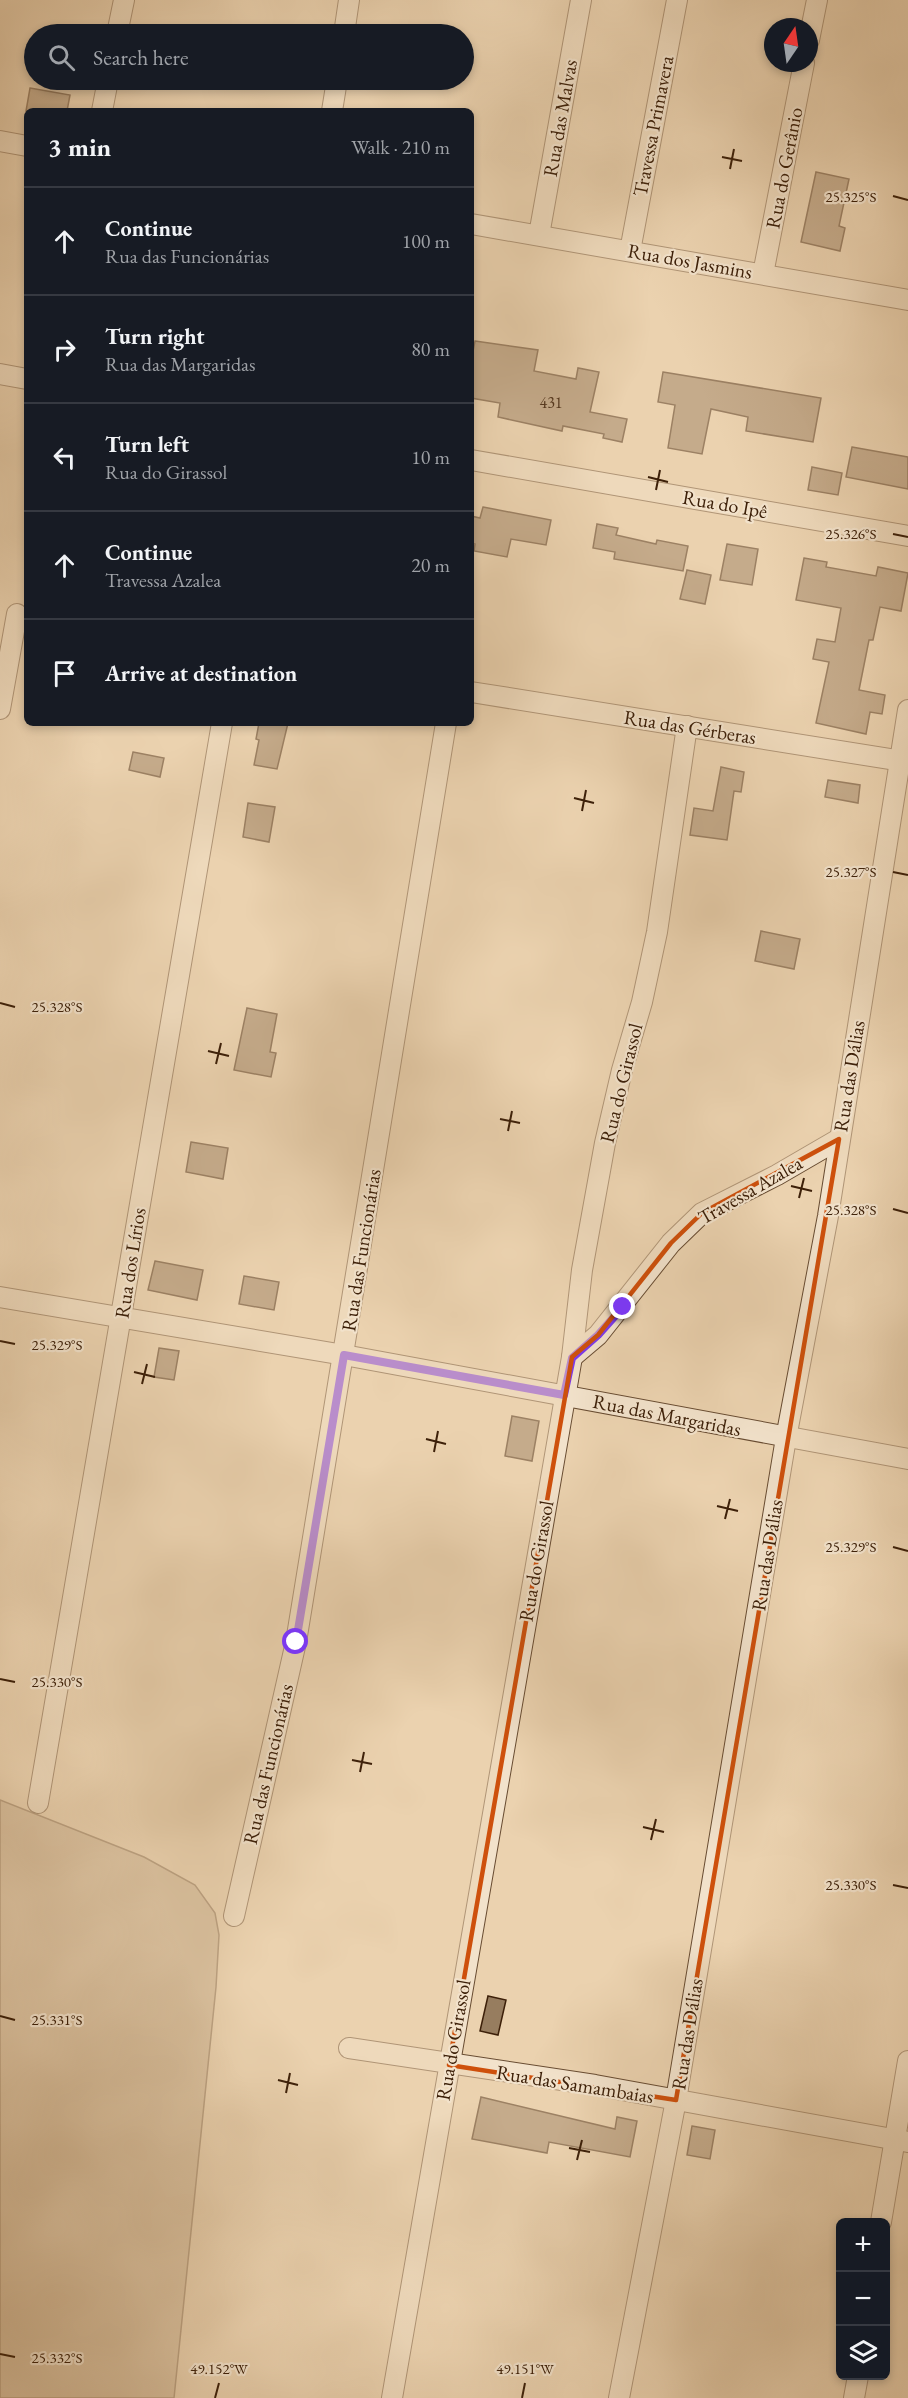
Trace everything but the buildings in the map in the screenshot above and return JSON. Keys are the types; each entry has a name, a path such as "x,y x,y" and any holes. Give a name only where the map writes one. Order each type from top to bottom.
{"street":[{"path":"119,24 124,0"},
{"path":"345,24 349,0"},
{"name":"Rua das Malvas","path":"539,235 581,0"},
{"name":"Travessa Primavera","path":"630,251 676,0"},
{"path":"813,18 817,0"},
{"name":"Rua do Gerânio","path":"763,274 802,72"},
{"path":"103,108 106,90"},
{"path":"332,108 335,90"},
{"path":"0,141 24,145"},
{"name":"Rua dos Jasmins","path":"474,224 908,300"},
{"path":"0,374 24,378"},
{"name":"Rua do Ipê","path":"474,461 908,536"},
{"path":"0,709 15,613"},
{"name":"Rua das Gérberas","path":"474,692 904,761"},
{"name":"Rua das Dálias","path":"619,2398 676,2100 786,1438 826,1226 904,761 908,710"},
{"name":"Rua dos Lírios","path":"38,1803 221,726"},
{"name":"Rua das Funcionárias","path":"234,1916 296,1642 446,726"},
{"name":"Rua do Girassol","path":"392,2398 572,1358 582,1270 605,1143 622,1070 642,1002 657,932 687,726"},
{"name":"Travessa Azalea","path":"572,1358 598,1335 623,1307 671,1243 702,1213 777,1175 839,1138"},
{"name":"Rua das Margaridas","path":"0,1297 344,1355 908,1459"},
{"name":"Rua das Samambaias","path":"349,2048 676,2100 901,2140"},
{"path":"882,2218 901,2140 908,2061"},
{"path":"854,2398 857,2380"}],"highlighted area":[{"path":"839,1139 676,2100 449,2065 572,1357 598,1335 671,1243 702,1213"}],"shaded area":[{"path":"0,1800 144,1857 195,1885 215,1913 219,1935 216,1987 174,2398 0,2398"}],"route":[{"path":"296,1642 344,1355 564,1395 572,1358 598,1335 623,1307"}]}
